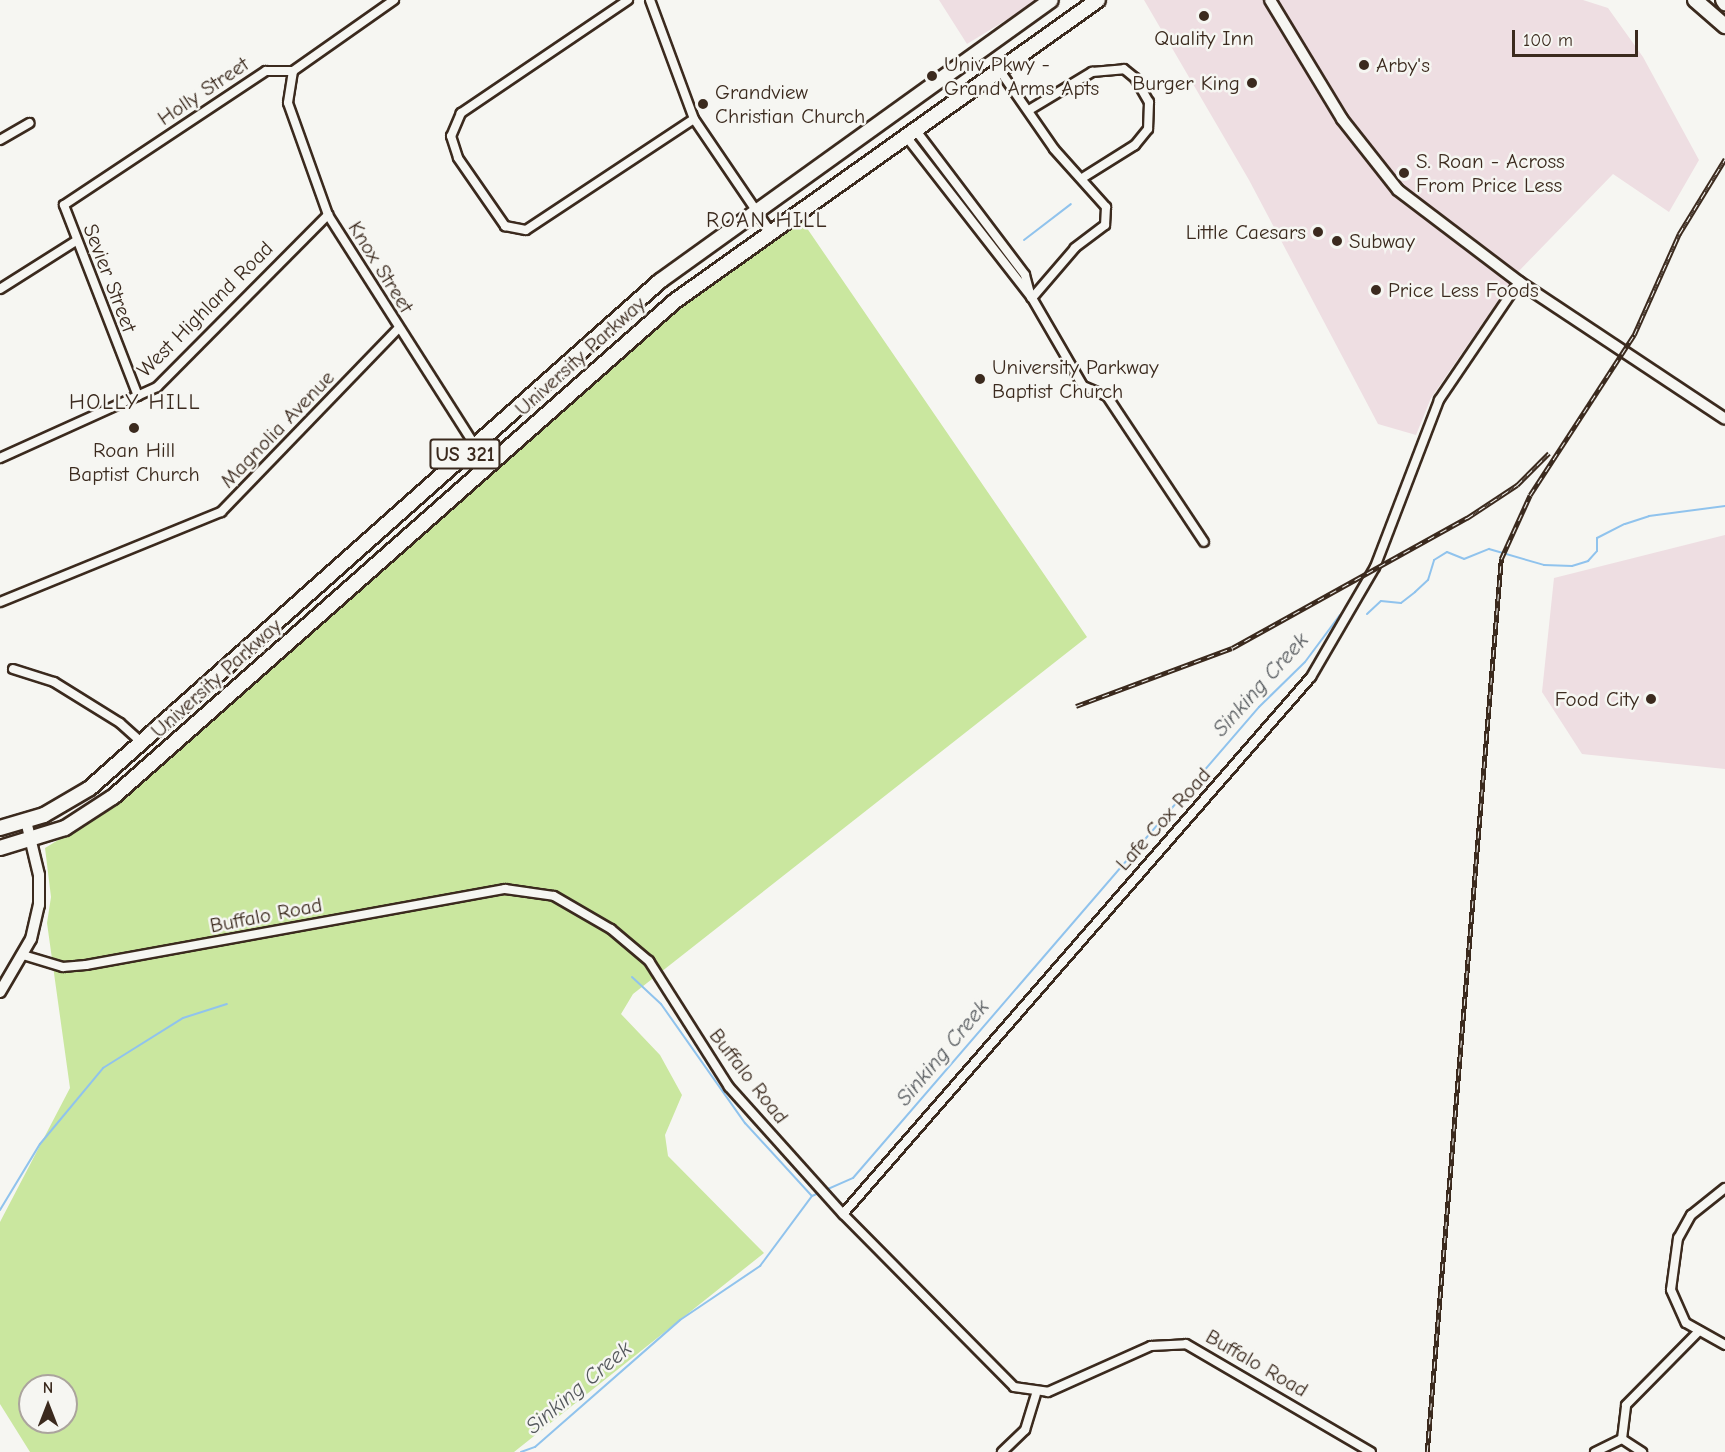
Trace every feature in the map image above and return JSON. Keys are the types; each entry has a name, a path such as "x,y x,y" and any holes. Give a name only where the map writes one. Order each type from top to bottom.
{"highway":[{"name":"University Parkway","path":"0,828 26,821 74,799 142,743 660,281 1051,0"},
{"name":"University Parkway","path":"0,848 32,841 113,797 626,344 770,231 872,156 997,67 1098,0"},
{"path":"1695,0 1725,26"},
{"path":"984,47 997,67"},
{"path":"858,138 872,156"},
{"path":"610,325 626,344"},
{"path":"308,593 323,611"}],"main road":[{"path":"1270,0 1342,119 1398,190 1519,282 1725,419"},
{"path":"0,992 23,955 39,905 32,841 26,821"}],"street":[{"path":"293,71 394,0"},
{"path":"628,0 461,113 451,136 458,158 505,226 526,230 693,119"},
{"path":"650,0 693,119 770,231"},
{"path":"997,67 1054,149 1084,177 1106,207 1105,225 1075,248 1032,298"},
{"path":"1029,110 1092,72 1124,69 1135,78 1149,102 1148,129 1135,145 1084,177"},
{"name":"Holly Street","path":"64,205 266,71 293,71"},
{"name":"Knox Street","path":"293,71 287,91 290,110 328,215 473,447 488,466"},
{"path":"0,140 29,123"},
{"path":"908,131 1032,298 1083,386 1107,396 1204,542"},
{"name":"Sevier Street","path":"64,205 76,241 138,396"},
{"name":"West Highland Road","path":"0,458 157,387 328,215"},
{"path":"0,289 76,241"},
{"name":"Lafe Cox Road","path":"843,1214 1311,677 1376,567 1439,400 1519,282"},
{"name":"Magnolia Avenue","path":"0,602 221,512 398,329"},
{"path":"14,669 26,669 64,688 120,723 142,743"},
{"name":"Buffalo Road","path":"23,955 63,967 86,965 505,889 554,896 611,929 649,961 729,1087 828,1199 1002,1376 1036,1395 1151,1346 1186,1344 1371,1452"},
{"path":"1725,1188 1691,1215 1672,1265 1676,1304 1686,1323 1725,1345"},
{"path":"1622,1440 1626,1405 1699,1331"},
{"path":"1002,1452 1029,1424 1036,1395"},
{"path":"1594,1452 1622,1440"},
{"path":"1622,1440 1642,1452"}],"shaded area":[{"path":"939,0 1039,0 967,44"},
{"path":"1144,0 1583,0 1608,8 1643,57 1699,160 1669,212 1613,174 1517,273 1431,398 1416,435 1378,424 1249,180"},
{"path":"1725,535 1725,769 1582,754 1542,692 1554,578"}],"green space":[{"path":"800,218 1087,637 633,994 621,1014 660,1055 682,1095 665,1135 668,1156 764,1253 514,1452 30,1452 19,1434 78,1434 78,1374 18,1374 18,1433 0,1404 0,1222 70,1088 47,923 51,897 45,848 111,808 661,321"}],"waterway":[{"path":"1024,240 1071,204"},
{"name":"Sinking Creek","path":"1367,614 1381,601 1401,603 1428,580 1434,560 1447,552 1464,559 1489,549 1544,565 1572,566 1588,561 1597,551 1597,538 1625,524 1649,516 1725,506"},
{"name":"Sinking Creek","path":"521,1452 535,1447 680,1320 760,1266 812,1196 853,1178 1259,707 1305,662 1340,615"},
{"path":"632,977 661,1004 745,1123 812,1196"},
{"path":"0,1210 40,1144 103,1068 183,1018 227,1004"}],"railway":[{"path":"1427,1452 1501,559 1530,495 1634,335 1679,234 1725,159"},
{"path":"1076,706 1232,648 1467,518 1517,485 1549,453"}],"place":[{"name":"Quality Inn","path":"1204,16"},
{"name":"Arby's","path":"1364,65"},
{"name":"Univ Pkwy - Grand Arms Apts","path":"932,76"},
{"name":"Burger King","path":"1252,83"},
{"name":"Grandview Christian Church","path":"703,104"},
{"name":"S. Roan - Across From Price Less","path":"1404,173"},
{"name":"Little Caesars","path":"1318,232"},
{"name":"Subway","path":"1337,241"},
{"name":"Price Less Foods","path":"1376,290"},
{"name":"University Parkway Baptist Church","path":"980,379"},
{"name":"Roan Hill Baptist Church","path":"134,428"},
{"name":"Food City","path":"1651,699"}],"district":[{"name":"ROAN HILL","path":"767,221"},
{"name":"HOLLY HILL","path":"135,403"}]}
